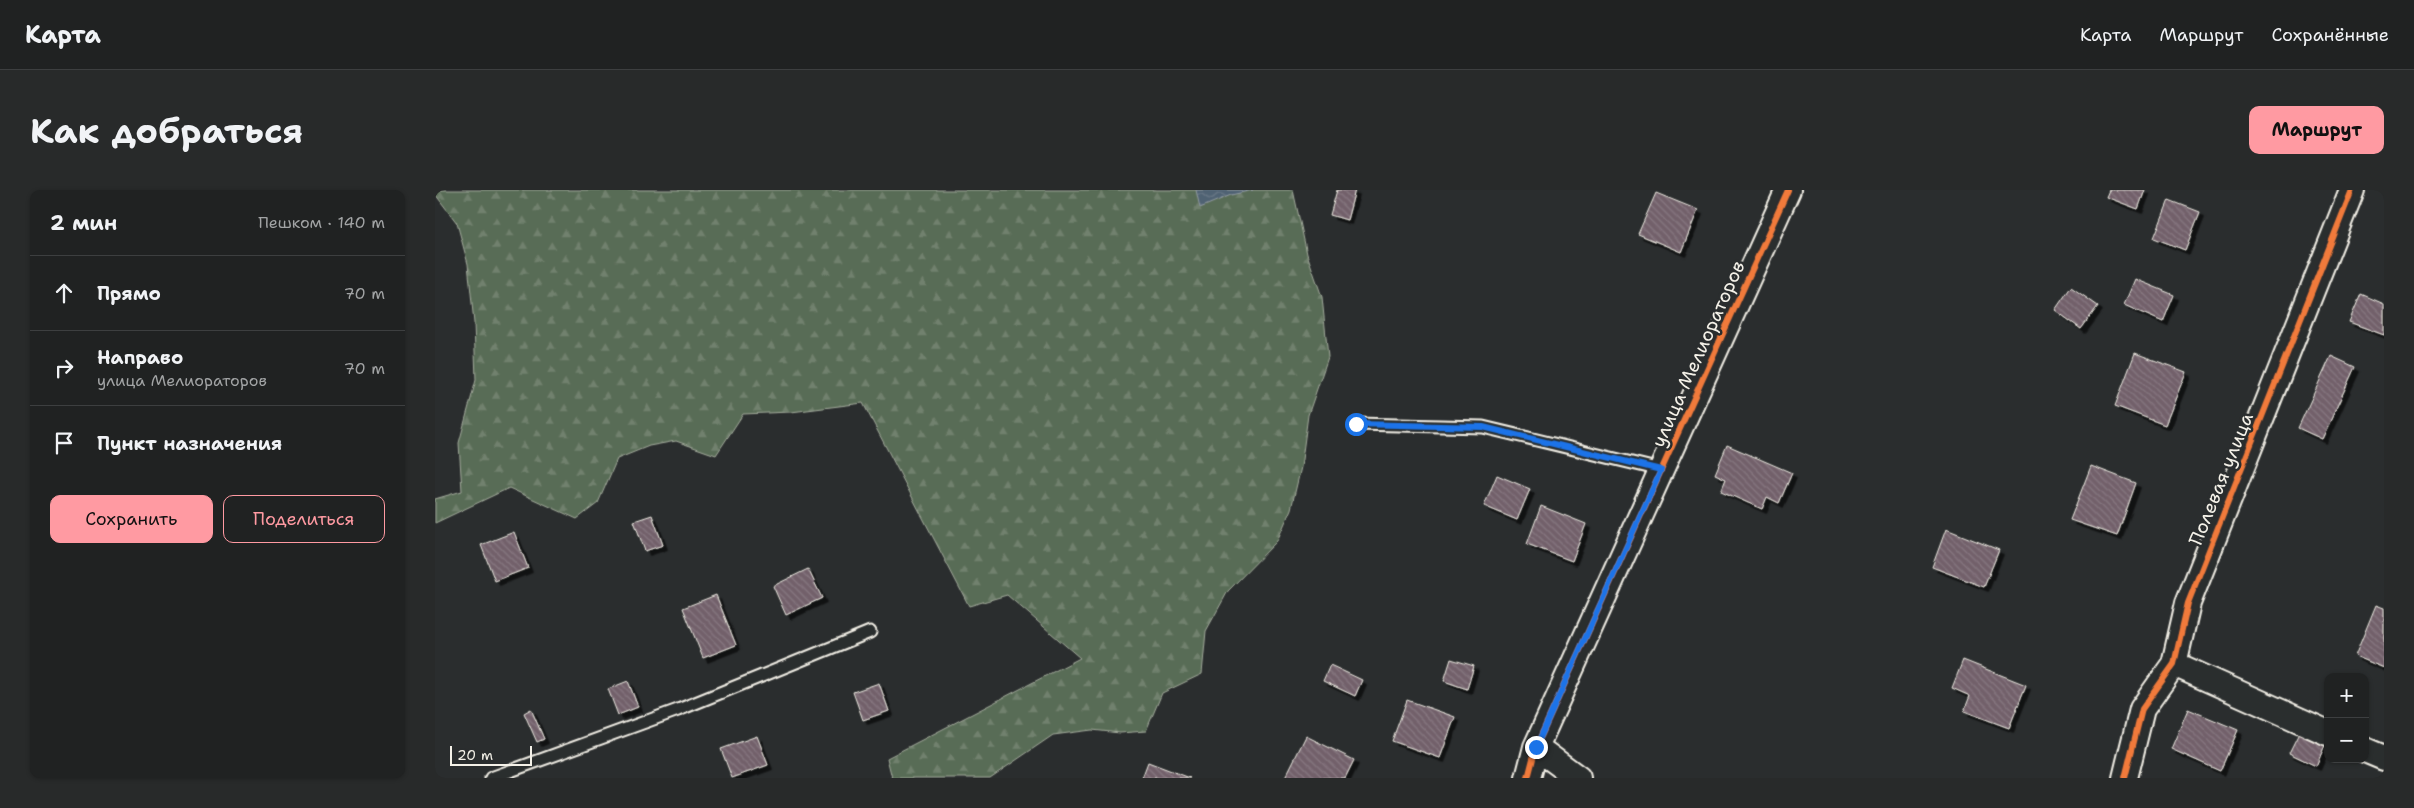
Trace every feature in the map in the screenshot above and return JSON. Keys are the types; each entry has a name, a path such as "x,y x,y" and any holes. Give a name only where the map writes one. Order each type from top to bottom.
{"street":[{"name":"улица Мелиораторов","path":"1527,778 1536,747 1788,190"},
{"name":"Полевая улица","path":"2125,778 2142,709 2174,664 2189,603 2352,190"},
{"path":"2174,664 2324,731"},
{"path":"1536,747 1578,778"},
{"path":"2369,752 2384,758"}],"lane":[{"path":"1356,424 1483,427 1661,470"},
{"path":"491,778 679,710 870,632"}],"green space":[{"path":"435,190 1293,190 1307,254 1322,297 1328,357 1308,415 1301,467 1291,509 1277,541 1228,591 1206,631 1202,674 1162,693 1146,731 1120,733 1092,730 1053,735 990,778 892,778 887,758 1080,658 1007,595 969,606 863,403 791,412 743,414 716,455 676,441 649,446 617,459 598,503 577,519 509,488 435,523 435,499 462,491 459,443 476,380 474,323 468,264 457,223 435,194"}],"water":[{"path":"1196,190 1253,190 1231,195 1200,208"}],"building":[{"path":"1337,190 1355,190 1347,220 1330,215"},
{"path":"2109,190 2145,190 2138,209 2106,197"},
{"path":"1656,193 1698,210 1681,252 1638,234"},
{"path":"2169,200 2200,212 2185,250 2154,238"},
{"path":"2135,279 2174,295 2163,322 2124,305"},
{"path":"2071,287 2098,306 2081,329 2055,310"},
{"path":"2361,294 2384,304 2384,335 2349,322"},
{"path":"2135,353 2186,372 2165,425 2115,406"},
{"path":"2331,356 2355,367 2322,439 2298,428"},
{"path":"1727,445 1792,473 1779,503 1767,497 1762,509 1721,491 1726,479 1715,474"},
{"path":"2091,466 2136,483 2117,536 2070,520"},
{"path":"1497,475 1530,489 1517,520 1484,506"},
{"path":"1541,506 1586,524 1572,561 1527,544"},
{"path":"652,515 663,545 645,551 634,521"},
{"path":"1946,529 1999,550 1984,587 1932,567"},
{"path":"514,532 528,568 495,581 481,545"},
{"path":"808,569 822,598 786,615 773,586"},
{"path":"716,595 736,645 703,658 683,608"},
{"path":"2376,605 2384,608 2384,668 2355,656"},
{"path":"1451,659 1474,666 1467,689 1444,681"},
{"path":"1963,660 2026,685 2009,728 1964,711 1970,696 1952,688"},
{"path":"1330,665 1362,680 1355,696 1323,681"},
{"path":"628,681 638,707 618,715 608,689"},
{"path":"879,683 889,711 863,720 853,692"},
{"path":"1407,700 1455,717 1440,758 1392,741"},
{"path":"531,709 544,739 537,742 524,713"},
{"path":"2188,709 2238,730 2220,771 2171,749"},
{"path":"2299,733 2324,745 2316,766 2289,753"},
{"path":"757,736 768,765 732,778 721,749"},
{"path":"1306,736 1354,760 1345,778 1285,778"},
{"path":"1148,762 1190,778 1142,778"}],"cycle path":[{"path":"1528,778 1536,747 1788,190"},
{"path":"2125,778 2142,709 2174,664 2188,603 2352,190"}],"route":[{"path":"1356,424 1483,427 1661,470 1536,747"}]}
